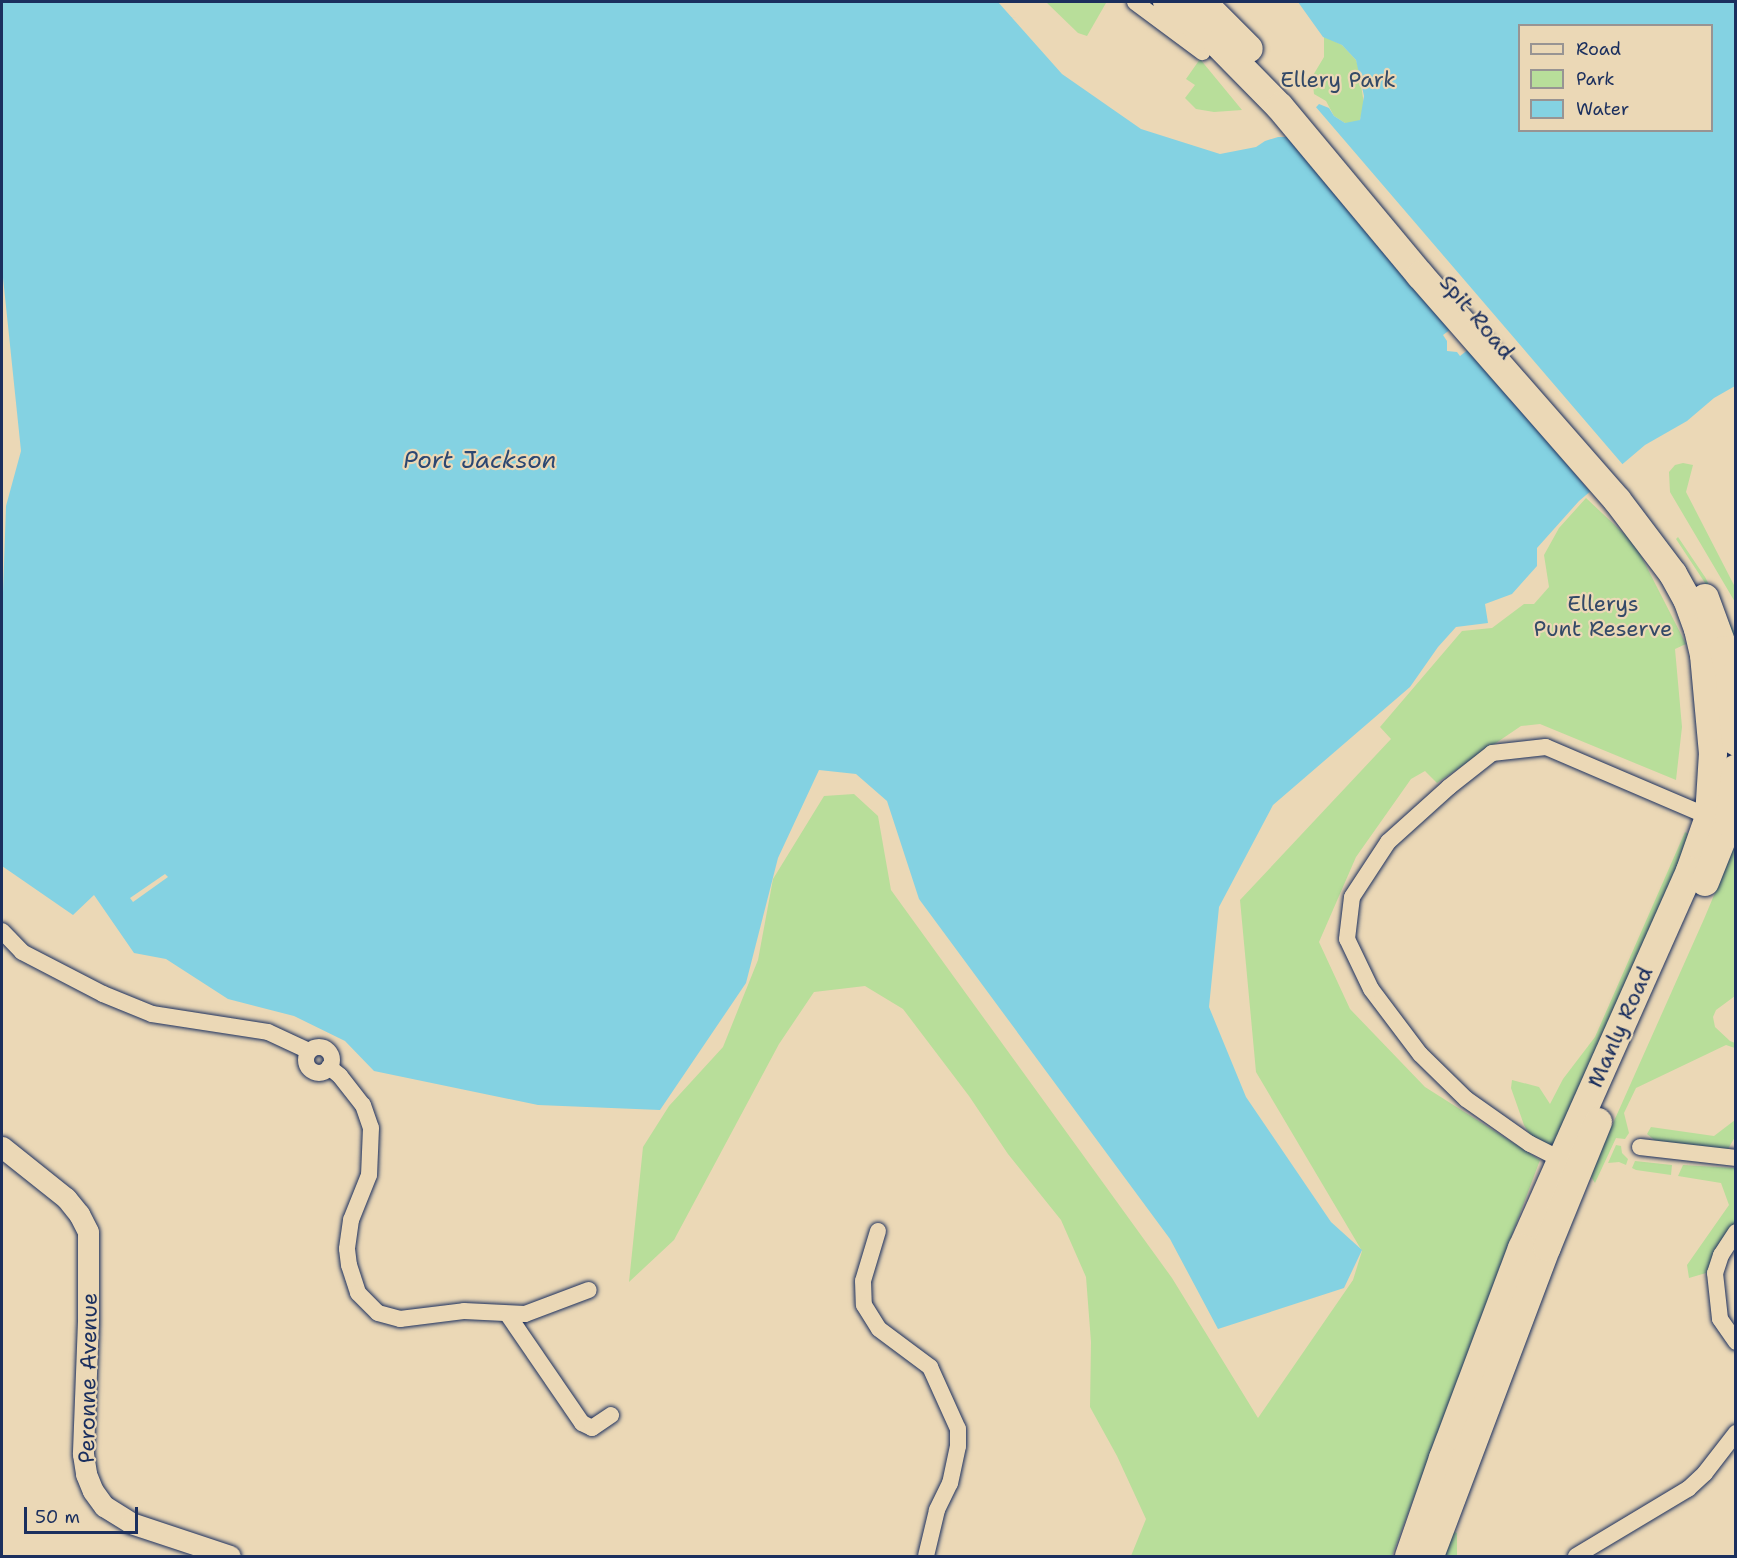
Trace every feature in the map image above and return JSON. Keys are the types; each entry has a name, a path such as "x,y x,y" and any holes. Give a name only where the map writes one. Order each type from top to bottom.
{"highway":[{"name":"Spit Road","path":"1167,2 1286,102"},
{"name":"Spit Road","path":"1202,2 1235,33 1413,266 1684,561 1702,591 1730,671"},
{"name":"Manly Road","path":"1622,495 1673,574 1687,599 1698,630 1704,655 1713,753 1724,818"},
{"path":"1730,671 1736,742"},
{"name":"Manly Road","path":"1409,1557 1443,1458 1518,1259 1570,1163 1724,818 1736,768"},
{"name":"Manly Road","path":"1430,1557 1570,1163"}],"street":[{"path":"1134,2 1202,52"},
{"path":"1570,1163 1530,1144 1467,1099 1420,1054 1371,988 1347,939 1352,897 1388,842 1449,787 1492,753 1546,747 1724,818"},
{"path":"2,931 22,951 103,993 152,1014 268,1032 309,1051 306,1059 311,1070 321,1072 329,1067 340,1076 363,1105 371,1128 369,1175 347,1236 349,1265 364,1301 378,1314 400,1319 464,1311 508,1315 525,1314 590,1290"},
{"path":"1640,1147 1736,1158"},
{"name":"Peronne Avenue","path":"2,1148 66,1198 79,1214 88,1232 88,1321 83,1454 86,1474 93,1491 104,1506 124,1520 230,1557"},
{"path":"878,1231 863,1281 864,1305 879,1329 930,1367 958,1429 958,1446 950,1483 937,1510 926,1557"},
{"path":"1736,1232 1721,1255 1715,1273 1720,1319 1736,1342"},
{"path":"508,1315 582,1423 592,1428 611,1414"},
{"path":"1576,1557 1688,1489 1705,1473 1736,1432"}],"green space":[{"path":"1046,2 1106,3 1087,36 1078,33"},
{"name":"Ellery Park","path":"1324,36 1342,45 1356,60 1364,104 1360,120 1355,123 1345,123 1334,116 1326,101 1314,94 1312,77 1324,57"},
{"path":"1200,59 1242,110 1214,112 1196,109 1185,98 1195,85 1186,79"},
{"path":"1683,463 1693,465 1686,492 1735,587 1735,602 1670,492 1669,472 1675,465"},
{"name":"Ellerys Punt Reserve","path":"1586,498 1635,544 1686,644 1675,649 1682,727 1676,780 1540,724 1521,726 1437,783 1425,771 1411,779 1356,857 1319,942 1350,1009 1425,1087 1540,1160 1392,1556 1131,1556 1146,1519 1117,1456 1090,1407 1091,1342 1086,1277 1061,1220 1008,1154 969,1096 903,1009 865,986 814,992 779,1044 674,1240 629,1282 643,1147 669,1106 723,1047 758,960 773,879 824,796 854,794 878,816 891,890 1172,1278 1258,1418 1353,1280 1362,1251 1256,1072 1240,900 1391,739 1380,727 1462,631 1492,628 1524,604 1534,604 1549,587 1544,555 1559,528"},
{"path":"1678,537 1705,577 1735,633 1735,643 1711,592 1676,539"},
{"path":"1735,830 1735,996 1716,1010 1713,1017 1715,1027 1735,1043 1735,1048 1726,1045 1636,1088 1624,1113 1629,1133 1625,1139 1616,1138 1595,1183 1590,1175 1704,919 1725,869"},
{"path":"1685,832 1694,837 1555,1148 1530,1135 1524,1125 1511,1088 1512,1080 1539,1087 1550,1104 1563,1079 1595,1037"},
{"path":"1735,1120 1735,1137 1728,1149 1658,1143 1647,1134 1651,1127 1714,1136"},
{"path":"1616,1145 1621,1146 1622,1153 1628,1159 1626,1165 1619,1162 1608,1163"},
{"path":"1635,1161 1672,1165 1671,1175 1636,1170 1632,1168"},
{"path":"1683,1165 1735,1168 1735,1222 1719,1246 1706,1273 1689,1278 1687,1265 1729,1205 1721,1183 1678,1176"},
{"path":"1452,1531 1457,1533 1457,1556 1442,1556"}],"water":[{"name":"Port Jackson","path":"2,2 998,2 1062,74 1141,129 1220,154 1256,147 1278,137 1289,137 1319,104 1329,108 1334,116 1345,123 1360,120 1364,96 1356,60 1342,45 1323,37 1298,2 1735,2 1735,386 1714,398 1687,421 1645,445 1579,501 1537,548 1537,566 1512,594 1485,604 1488,623 1456,627 1438,647 1410,687 1273,805 1219,907 1209,1007 1246,1097 1331,1222 1362,1250 1344,1288 1218,1329 1170,1239 919,899 887,801 856,774 819,770 778,858 746,983 660,1110 538,1105 374,1071 345,1041 294,1016 228,999 166,959 134,953 94,895 73,915 2,866 2,622 6,506 21,451 2,268"}],"pier":[{"path":"1315,106 1624,466 1592,494 1469,349 1460,356 1457,352 1447,351 1447,341 1443,335 1451,329 1288,134"},
{"path":"165,874 168,877 133,902 130,898"}]}
